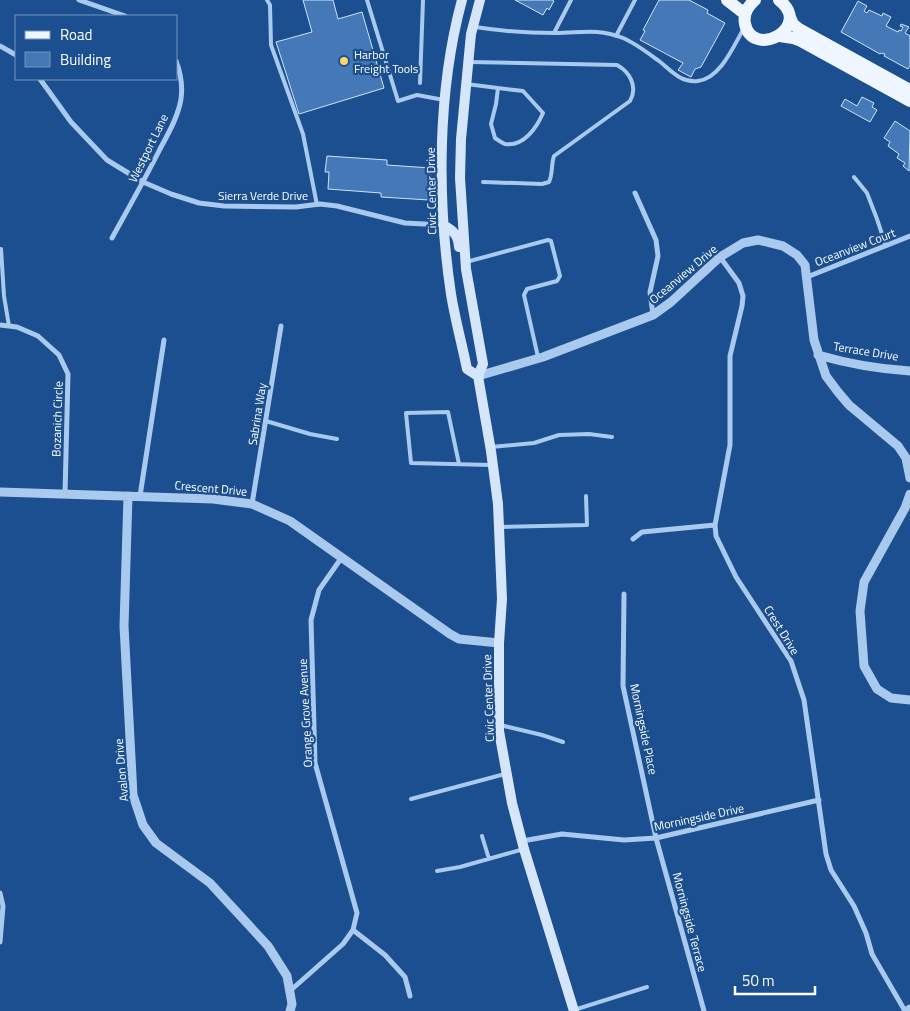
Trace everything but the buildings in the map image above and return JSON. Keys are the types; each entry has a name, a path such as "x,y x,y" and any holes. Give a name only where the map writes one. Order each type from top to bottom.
{"main road":[{"name":"Civic Center Drive","path":"462,0 447,70 444,100 443,225 451,295 467,369 478,376"},
{"name":"Civic Center Drive","path":"480,0 473,27 466,84 460,178 466,265 484,364 478,376 498,504 502,599 499,643 499,725 512,803 523,845 574,1010"},
{"path":"727,0 745,19 750,33 758,38 768,40 780,36 801,41 910,101"},
{"path":"745,19 750,4 755,0"},
{"path":"779,0 786,7 798,29 910,90"},
{"path":"780,36 787,27 790,17"},
{"path":"443,225 454,231 457,236 460,257 466,265"}],"street":[{"path":"79,0 122,15"},
{"path":"0,46 15,54"},
{"name":"Westport Lane","path":"112,238 173,123 180,102 181,76 178,67"},
{"name":"Sierra Verde Drive","path":"41,80 71,122 106,160 143,182 171,194 211,205 296,208 317,205 337,206 405,223 443,225"},
{"path":"635,194 656,240 658,256 650,292 653,315"},
{"name":"Oceanview Court","path":"807,277 910,236"},
{"name":"Oceanview Drive","path":"478,376 538,358 653,315 671,302 720,257 743,243 758,240 783,246 797,255 805,265 814,340 826,376 849,405 898,446 906,458 910,478"},
{"name":"Crest Drive","path":"720,257 739,283 743,296 730,356 730,445 715,525 716,536 736,577 791,661 804,700 820,800 826,854 831,870 854,906 866,933 872,954 907,1010"},
{"name":"Bozanich Circle","path":"0,325 17,328 38,336 59,355 68,374 65,494"},
{"name":"Sabrina Way","path":"252,504 281,326"},
{"path":"140,496 164,340"},
{"name":"Terrace Drive","path":"818,355 882,369 910,370"},
{"name":"Crescent Drive","path":"0,492 213,499 252,504 290,521 450,634 459,639 499,643"},
{"path":"910,494 905,508 864,582 860,611 864,666 876,689 891,698 910,700"},
{"name":"Avalon Drive","path":"128,496 124,626 134,795 142,825 156,843 210,883 262,939 287,976 291,990 292,1004 290,1011"},
{"path":"633,539 642,532 715,525"},
{"name":"Orange Grove Avenue","path":"342,557 319,590 311,620 315,763 357,913 353,930"},
{"name":"Morningside Place","path":"624,594 624,686 656,838"},
{"name":"Morningside Drive","path":"523,845 562,834 624,840 656,838 820,800"},
{"name":"Morningside Terrace","path":"656,838 704,1011"},
{"path":"0,893 4,906 0,942"},
{"path":"291,990 343,944 353,930 385,955 405,978 410,996"}],"lane":[{"path":"267,0 270,5 272,45 303,134 317,205"},
{"path":"367,0 398,100 417,95 444,100"},
{"path":"420,83 423,0"},
{"path":"554,33 571,0"},
{"path":"616,36 635,0"},
{"path":"473,27 554,33 600,31 625,39 660,61 673,74 689,81 701,80 723,64 745,19"},
{"path":"469,62 617,65 625,69 634,87 634,94 630,101 554,156 549,182 542,184 483,182"},
{"path":"466,84 498,88 523,92 543,114 537,126 521,142 506,144 495,138 490,124 496,104 498,88"},
{"path":"854,177 867,193 886,246"},
{"path":"466,265 548,240 551,241 560,276 559,279 527,289 524,295 538,358"},
{"path":"1,249 4,296 9,326"},
{"path":"459,464 448,412 406,413 411,463 493,465"},
{"path":"266,421 310,434 337,439"},
{"path":"490,447 534,443 559,435 589,434 612,437"},
{"path":"499,527 587,524 586,496"},
{"path":"499,725 563,742"},
{"path":"412,799 507,774"},
{"path":"482,836 489,859"},
{"path":"437,871 460,868 523,845"},
{"path":"574,1010 647,987"}],"place":[{"name":"Harbor Freight Tools","path":"344,61"}]}
